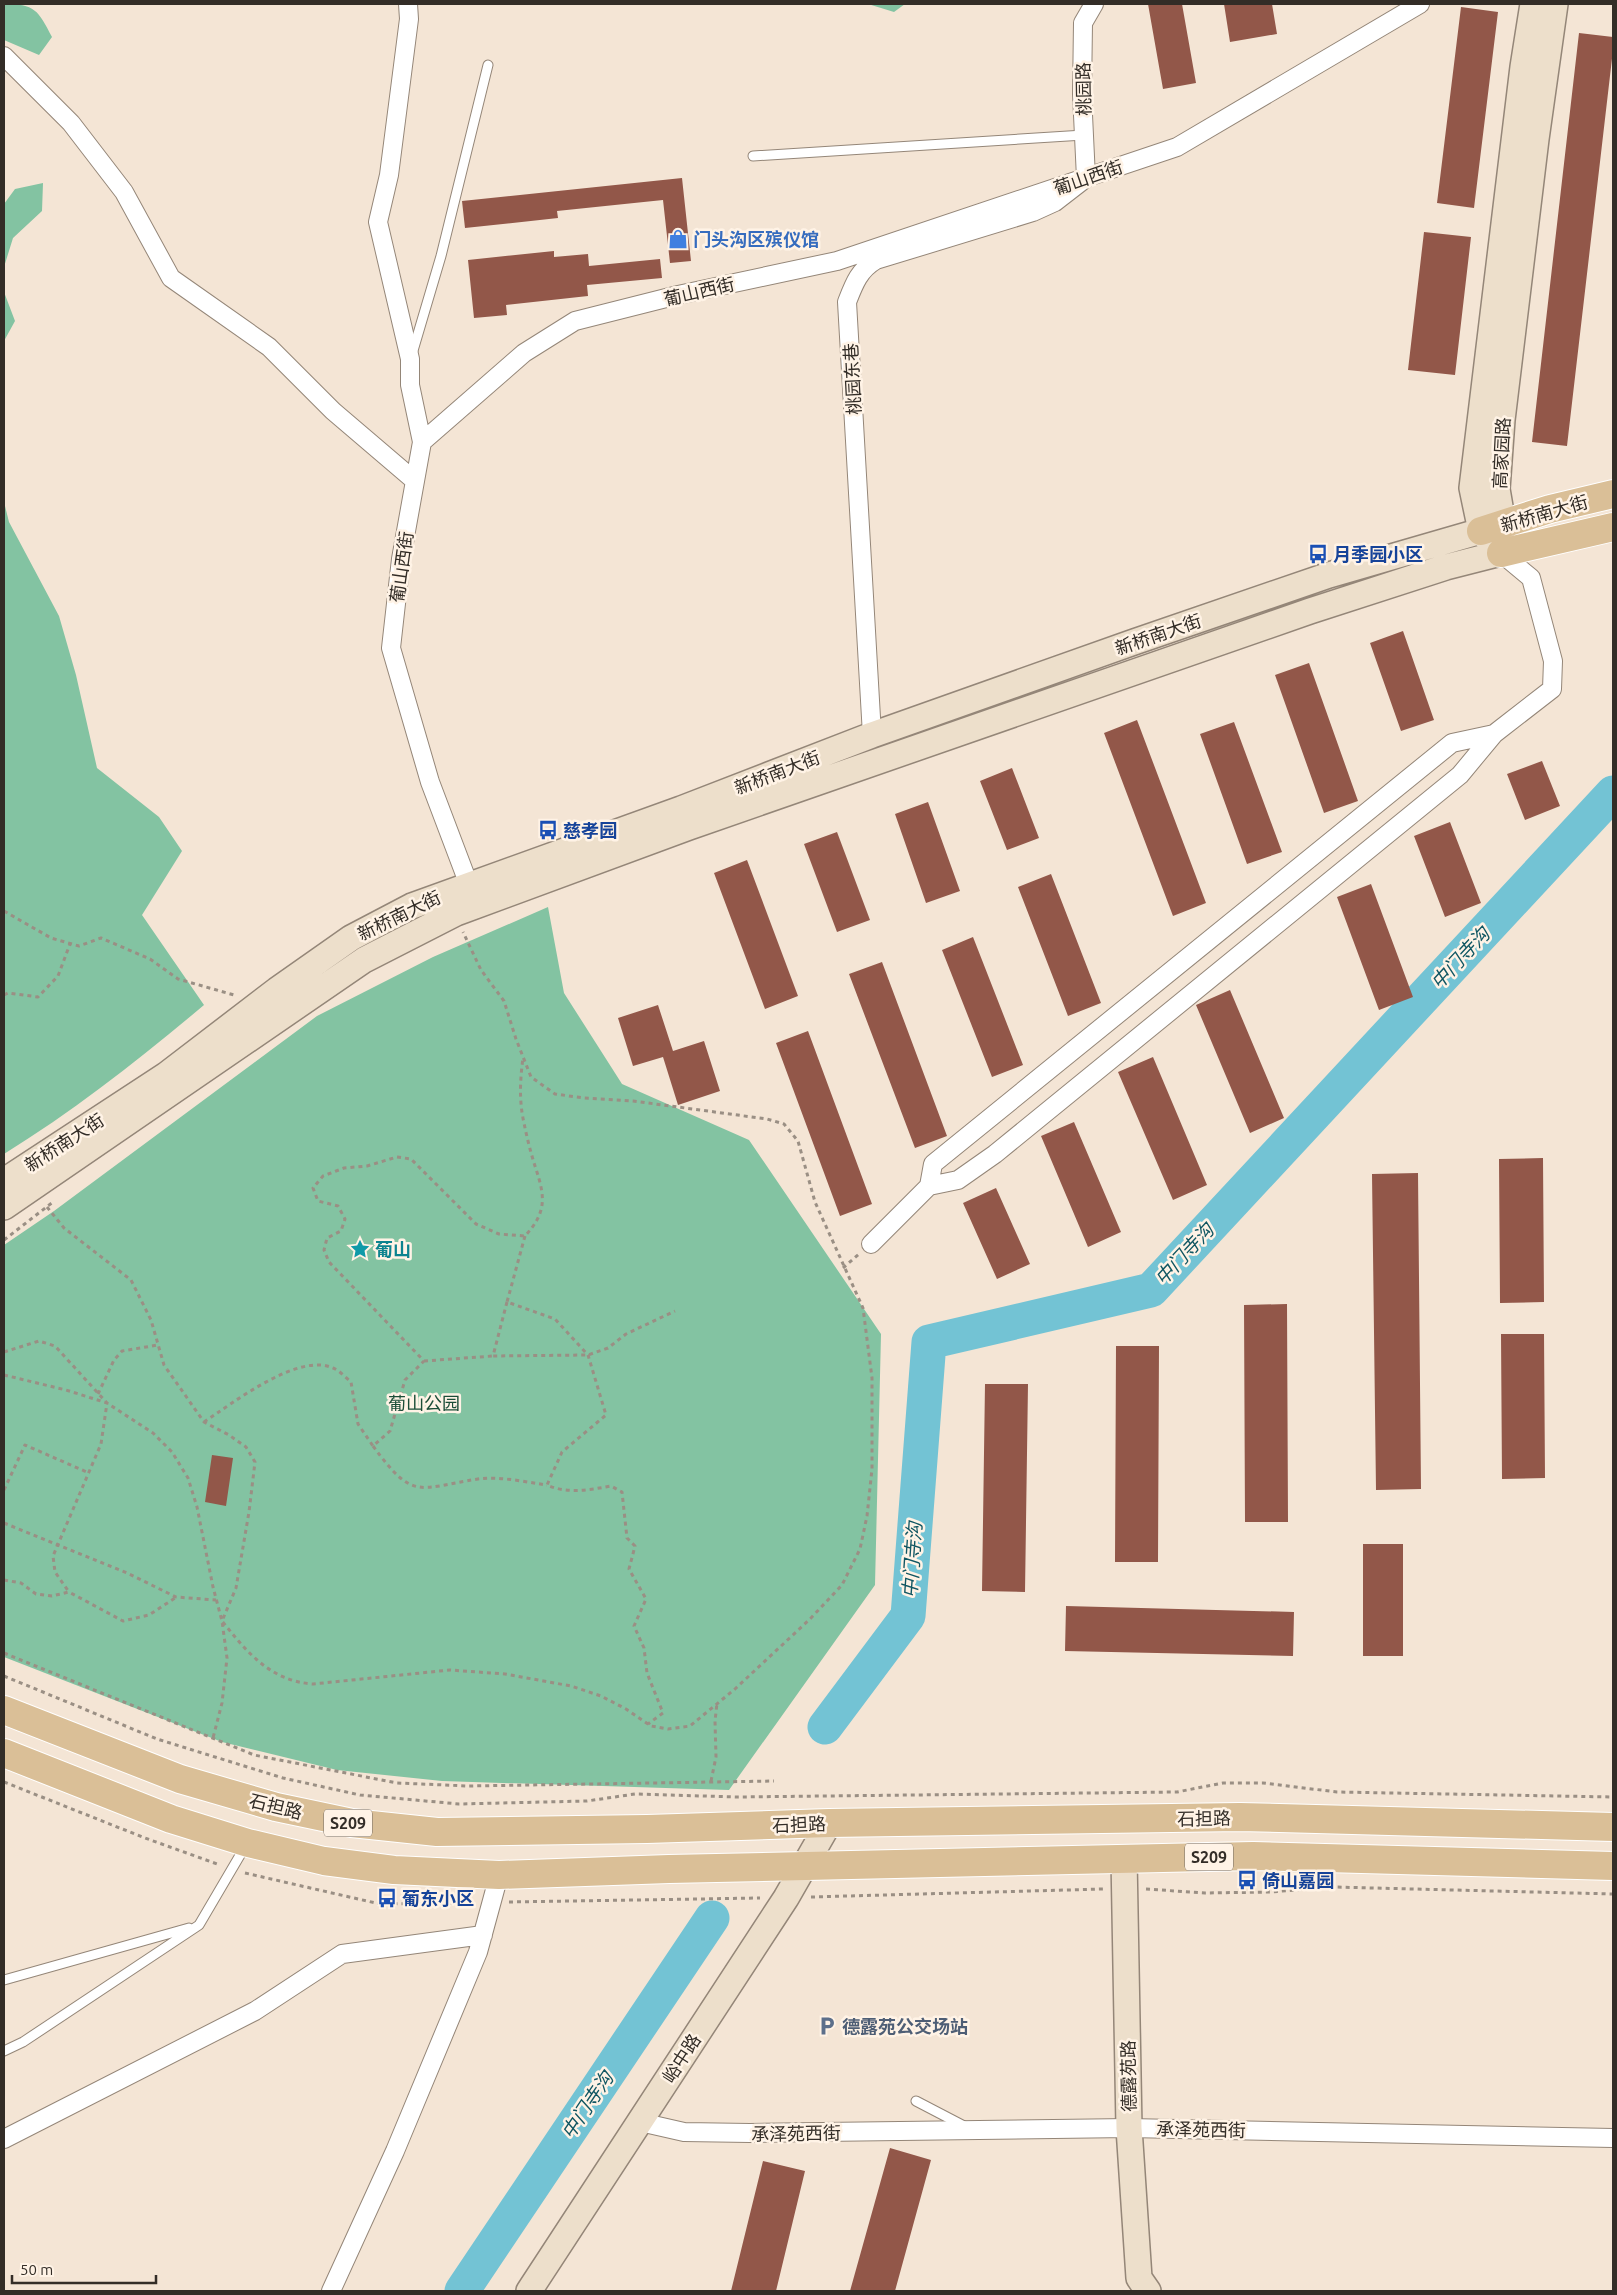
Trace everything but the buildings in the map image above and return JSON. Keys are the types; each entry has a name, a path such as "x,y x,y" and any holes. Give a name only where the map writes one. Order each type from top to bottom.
{"main road":[{"name":"高家园路","path":"1500,553 1492,528 1472,488 1523,67 1534,4"},
{"name":"高家园路","path":"1492,528 1502,420 1536,138 1555,4"},
{"name":"新桥南大街","path":"4,1181 166,1075 256,1008 277,990 351,938 412,906 681,809 872,735 1329,575 1492,528 1550,509 1613,494"},
{"name":"新桥南大街","path":"4,1207 364,960 456,913 689,828 1310,611 1446,567 1613,527"},
{"name":"石担路","path":"4,1710 180,1779 276,1808 352,1823 437,1832 829,1823 1240,1817 1613,1827"},
{"name":"S209","path":"4,1753 171,1818 248,1843 324,1861 394,1870 500,1875 669,1868 766,1868 1253,1856 1613,1866"},
{"name":"峪中路","path":"530,2291 804,1867 829,1823"},
{"name":"德露苑路","path":"1124,1858 1129,2128 1139,2278 1148,2291"}],"street":[{"path":"408,4 409,19 389,175 378,222 410,359 410,385 422,442"},
{"name":"桃园路","path":"1086,178 1083,23 1094,4"},
{"name":"葡山西街","path":"469,885 430,782 391,648 401,559 422,442 524,353 575,321 678,295 837,260 1176,147 1420,4"},
{"path":"4,56 71,123 124,192 171,278 269,348 333,411 415,481"},
{"name":"桃园东巷","path":"872,735 847,302 856,279 864,267 876,260 1033,212 1055,202 1086,178"},
{"path":"871,1244 929,1186 958,1180 996,1154 1460,775 1494,734 1552,689 1553,661 1531,578 1500,553"},
{"path":"929,1186 933,1164 1452,743 1494,734"},
{"path":"331,2291 398,2142 483,1935 500,1875"},
{"path":"4,2139 255,2011 342,1954 483,1935"},
{"name":"承泽苑西街","path":"640,2122 684,2132 713,2133 1129,2128 1613,2138"}],"lane":[{"path":"410,359 440,256 488,65"},
{"path":"753,156 1084,135"},
{"path":"4,2051 23,2042 199,1925 248,1843"},
{"path":"4,1980 199,1925"},
{"path":"916,2101 971,2130"}],"path":[{"path":"4,911 51,938 70,944 79,946 101,938 150,959 178,979 232,994 256,1008"},
{"path":"456,933 472,928"},
{"path":"222,1621 251,1657 276,1675 297,1683 313,1684 450,1670 505,1674 571,1686 601,1696 626,1709 648,1724 668,1729 690,1726 810,1620 842,1585 860,1549 867,1516 872,1451 872,1378 863,1308 814,1202 798,1142 784,1124 767,1119 555,1094 531,1077 504,1001 481,970 463,931"},
{"path":"4,995 8,993 38,997 58,976 70,944"},
{"path":"493,1356 525,1236 536,1224 541,1213 543,1189 524,1122 520,1087 523,1057"},
{"path":"424,1361 329,1262 324,1250 327,1238 341,1231 345,1219 338,1206 318,1201 313,1188 324,1176 344,1168 367,1166 396,1157 411,1159 476,1224 499,1234 525,1236"},
{"path":"4,1240 54,1201"},
{"path":"46,1207 64,1228 131,1280 151,1320 164,1365 204,1422 229,1435 246,1447 255,1462 249,1512 236,1588 222,1621"},
{"path":"506,1302 555,1319 588,1356 606,1415 562,1452 547,1485"},
{"path":"373,1446 390,1430 405,1380 424,1361 493,1356 588,1356 608,1348 626,1334 675,1311"},
{"path":"4,1352 39,1341 55,1346 107,1403 153,1433 172,1452 188,1478 198,1507 216,1600 222,1621 227,1658 222,1703 212,1738"},
{"path":"98,1394 114,1360 122,1352 158,1345"},
{"path":"204,1422 252,1390 293,1370 308,1365 333,1367 351,1382 358,1424 387,1466 407,1484 421,1488 480,1478 547,1485 560,1491 591,1490 611,1486 622,1492 628,1538 635,1546 629,1569 646,1599 634,1626 644,1648 647,1673 663,1713 648,1724"},
{"path":"4,1375 66,1390 107,1403"},
{"path":"107,1403 101,1444 57,1544 53,1556 54,1572 69,1592 123,1620 149,1615 176,1597"},
{"path":"4,1490 25,1445 89,1473"},
{"path":"4,1523 127,1573 176,1597 216,1600"},
{"path":"4,1580 21,1583 36,1594 52,1596 69,1592"},
{"path":"4,1653 254,1755 397,1783 468,1786 774,1781"},
{"name":"石担路","path":"4,1676 158,1738 283,1778 360,1795 459,1804 587,1801 635,1794 737,1797 820,1795"},
{"path":"711,1781 716,1757 715,1722 717,1703"}],"green space":[{"path":"4,4 29,7 43,20 52,37 39,55 4,40"},
{"path":"868,4 905,4 894,12"},
{"path":"43,183 42,211 13,238 4,267 4,204 15,189"},
{"path":"4,292 15,321 4,341"},
{"path":"4,502 9,522 59,616 76,675 97,768 159,817 182,851 142,915 204,1005 107,1083 56,1120 4,1154"},
{"name":"葡山公园","path":"548,907 564,993 622,1084 749,1140 881,1334 875,1585 729,1790 442,1781 337,1770 222,1742 4,1657 4,1245 54,1211 317,1016 433,957"}],"waterway":[{"name":"中门寺沟","path":"825,1727 908,1616 929,1342 1151,1290 1613,793"},
{"name":"中门寺沟","path":"462,2291 712,1918"}],"place":[{"name":"门头沟区殡仪馆","path":"678,239"},
{"name":"月季园小区","path":"1318,554"},
{"name":"慈孝园","path":"548,830"},
{"name":"葡山","path":"360,1249"},
{"name":"倚山嘉园","path":"1247,1880"},
{"name":"葡东小区","path":"387,1898"},
{"name":"德露苑公交场站","path":"827,2026"}]}
